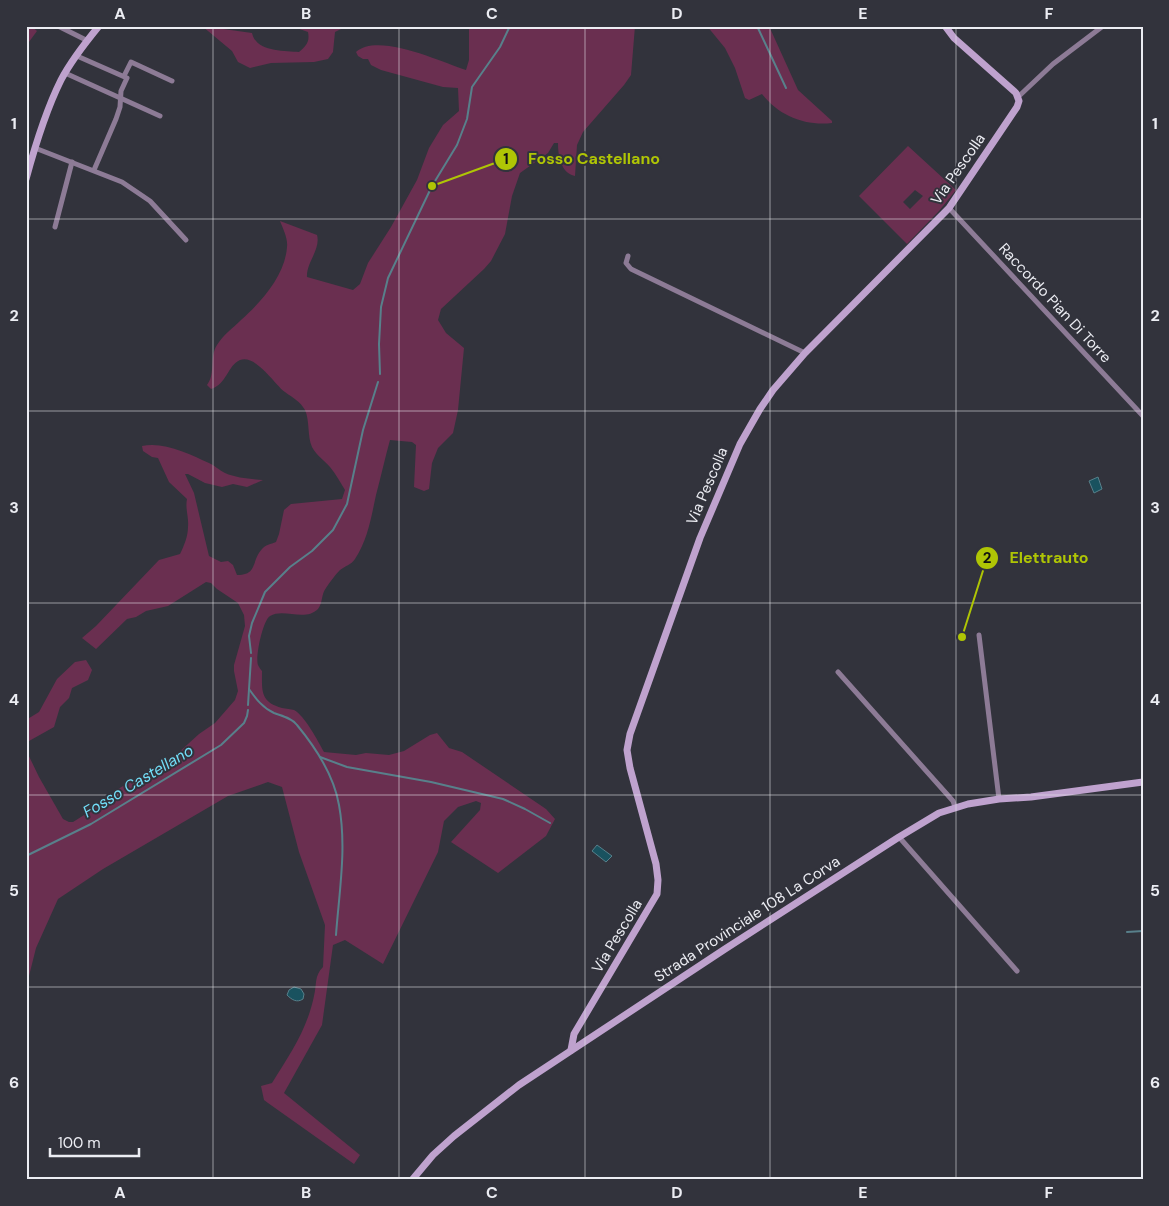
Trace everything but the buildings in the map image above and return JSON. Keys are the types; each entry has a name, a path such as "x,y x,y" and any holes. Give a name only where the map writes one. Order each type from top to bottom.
{"street":[{"path":"58,26 88,41"},
{"path":"26,179 52,101 65,74 99,26"},
{"path":"945,26 954,38 1018,97 1053,64 1103,26"},
{"path":"77,56 127,78 121,91 120,107 116,120 94,170"},
{"path":"124,76 131,62 172,81"},
{"path":"65,74 160,116"},
{"name":"Via Pescolla","path":"571,1050 574,1034 657,894 656,864 628,757 630,734 700,538 737,451 760,409 773,390 805,353 949,208 1017,107 1018,97"},
{"path":"35,148 122,182 150,201 186,240"},
{"path":"55,227 72,162"},
{"name":"Raccordo Pian Di Torre","path":"949,208 1143,416"},
{"path":"628,256 626,263 631,269 805,353"},
{"path":"979,635 999,799"},
{"path":"838,672 953,801 955,807"},
{"name":"Strada Provinciale 108 La Corva","path":"412,1180 433,1155 454,1136 520,1085 899,837 939,813 955,807 999,799 1032,797 1143,782"},
{"path":"899,837 1017,971"}],"shaded area":[{"path":"26,26 31,26 37,31 26,46"},
{"path":"202,26 252,33 259,44 265,47 279,51 299,52 307,44 308,32 291,26 345,27 335,32 333,52 328,59 314,62 271,63 250,68 238,62 232,51"},
{"path":"469,26 635,26 631,75 583,132 577,145 575,176 563,168 558,143 554,143 548,153 520,173 512,196 505,234 491,261 441,309 438,320 446,333 464,348 458,410 453,433 438,448 432,463 429,489 424,491 414,487 416,445 412,442 390,440 368,528 363,544 355,559 340,570 324,590 318,609 313,613 301,615 282,613 270,616 267,619 260,639 257,661 262,671 263,690 266,699 275,706 294,710 298,713 311,729 324,752 356,755 366,753 389,755 404,751 430,735 437,733 449,748 462,752 546,809 555,819 546,836 498,873 451,842 480,810 481,803 476,801 458,807 444,821 438,852 383,964 345,940 333,945 322,1025 284,1093 360,1155 354,1164 264,1100 261,1086 272,1083 297,1041 307,1020 317,977 323,967 325,925 299,852 282,787 268,782 228,796 103,869 58,899 36,948 26,988 26,750 63,819 73,822 108,800 118,789 177,754 199,734 215,723 235,700 238,691 234,665 245,626 244,615 238,603 211,583 206,582 168,606 146,611 136,617 127,619 96,649 82,638 96,626 159,560 180,554 186,541 188,523 187,499 169,482 158,458 152,457 143,451 142,446 159,445 176,449 211,464 229,475 263,480 247,487 233,484 222,487 205,483 185,474 194,493 209,556 221,562 228,561 233,565 237,575 248,573 262,549 276,542 284,510 291,504 342,499 345,490 332,470 312,447 307,414 301,404 285,392 259,366 246,359 240,360 232,366 224,379 211,389 207,385 211,376 213,355 222,338 264,297 282,268 287,244 280,221 317,235 317,246 307,272 307,277 353,290 360,284 368,263 391,227 417,180 429,148 443,125 459,111 458,88 443,87 381,70 371,65 368,59 358,56 356,52 366,47 379,45 394,47 466,70 469,60"},
{"path":"707,26 769,26 798,90 832,123 812,123 793,118 776,108 762,94 749,100 745,98 735,68 725,48"},
{"path":"908,146 956,190 939,211 907,244 859,196","holes":["915,190 923,196 910,209 903,202"]},
{"path":"86,660 92,670 88,680 72,688 69,698 60,707 54,727 29,741 26,747 26,720 39,712 57,679 75,662"}],"water":[{"path":"1098,477 1102,489 1094,493 1089,481"},
{"path":"597,845 612,856 606,862 592,851"},
{"path":"294,987 301,989 304,994 303,999 295,1000 287,995 289,990"}],"waterway":[{"name":"Fosso Castellano","path":"380,374 381,307 388,278 432,186 457,145 467,119 472,87 500,47 510,26"},
{"name":"Fosso Castellano","path":"757,26 786,88"},
{"name":"Fosso Castellano","path":"251,653 249,636 252,623 265,592 290,567 312,551 333,530 347,504 363,430 378,382"},
{"name":"Fosso Castellano","path":"248,705 251,658"},
{"name":"Fosso Castellano","path":"249,689 266,709 295,723 329,773 337,794 341,821 342,870 336,935"},
{"name":"Fosso Castellano","path":"26,856 91,824 221,745 244,723 248,710"},
{"name":"Fosso Castellano","path":"320,757 347,767 431,782 503,799 550,823"},
{"path":"1127,932 1143,931"}],"place":[{"name":"Fosso Castellano","path":"432,186"},
{"name":"Elettrauto","path":"962,637"}]}
